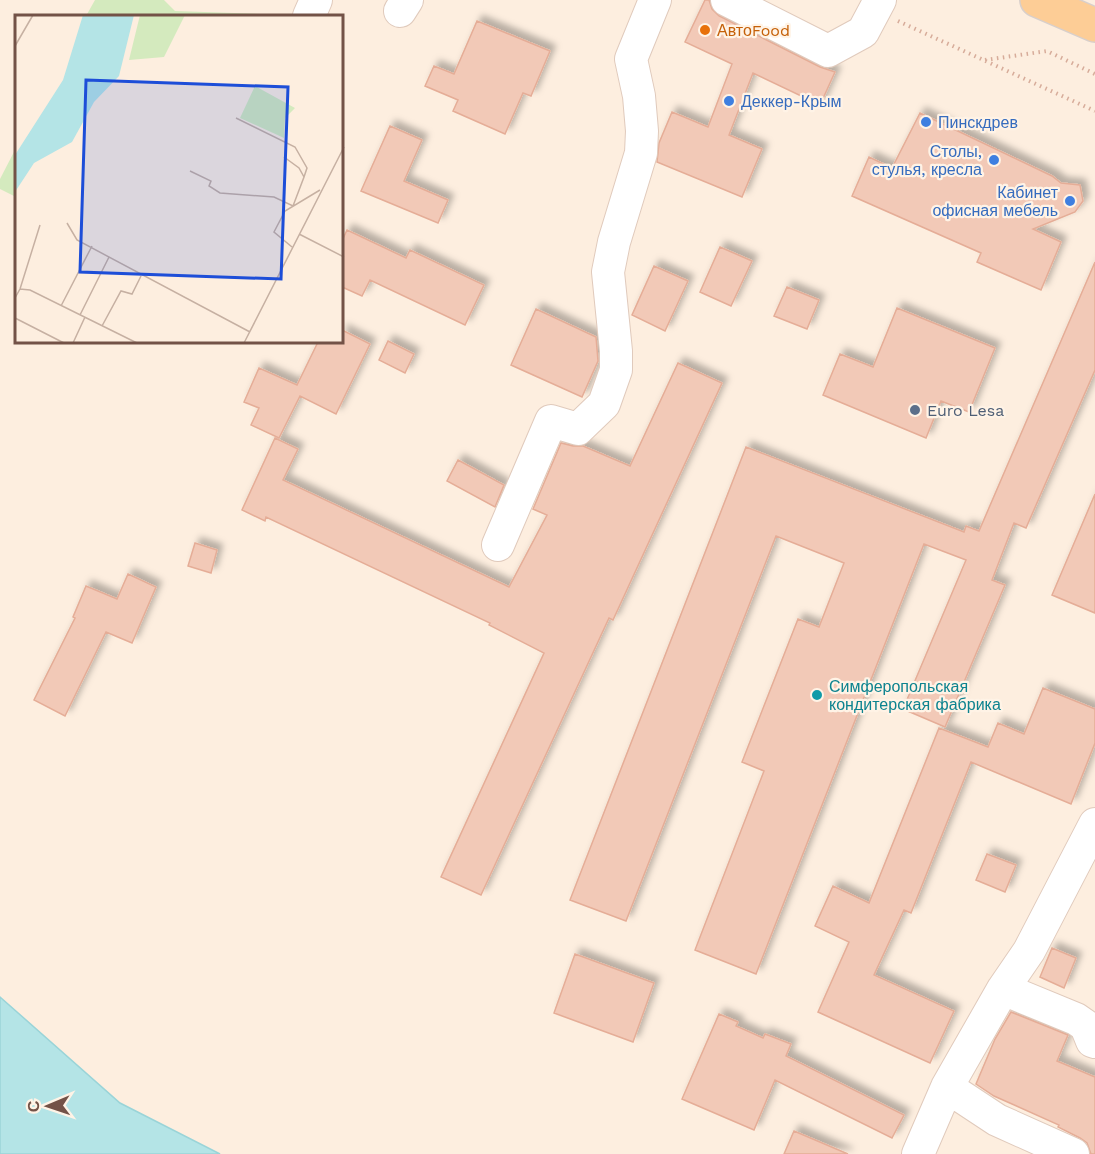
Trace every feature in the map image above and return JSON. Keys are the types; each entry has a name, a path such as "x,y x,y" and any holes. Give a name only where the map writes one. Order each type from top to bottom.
{"main road":[{"path":"1037,0 1095,25"}],"lane":[{"path":"309,15 316,0"},
{"path":"498,545 551,421 578,429 604,404 616,370 608,272 614,242 640,153 642,131 639,96 631,59 655,0"},
{"path":"727,0 828,51 863,32 887,10"},
{"path":"918,1154 946,1087 1003,989 1029,951 1095,824"},
{"path":"1003,989 1076,1019 1086,1026 1092,1041 1095,1042"},
{"path":"946,1087 997,1120 1073,1154"}],"path":[{"path":"887,10 984,60 1095,111"},
{"path":"984,60 1047,51 1095,74"}],"green space":[{"path":"95,0 164,0 175,11 290,15 87,15"},
{"path":"15,150 15,196 0,189 0,179"}],"water":[{"path":"0,997 120,1103 220,1154 0,1154"}],"building":[{"path":"705,0 709,0 712,9 719,16 820,67 835,72 820,105 753,73 729,135 762,149 742,197 657,162 659,143 672,112 708,127 732,64 685,42"},
{"path":"477,21 550,51 531,96 523,93 505,134 453,111 458,100 425,86 434,66 454,74"},
{"path":"920,113 1052,176 1061,183 1080,185 1083,201 1075,212 1033,229 1061,242 1041,290 977,262 981,253 852,196 869,157 892,168"},
{"path":"390,126 422,140 404,181 448,200 438,223 361,191"},
{"path":"347,230 406,258 410,250 484,285 465,325 370,280 362,296 344,288 344,237"},
{"path":"720,247 752,261 731,306 700,292"},
{"name":"Симферопольская кондитерская фабрика","path":"1095,262 1095,370 1026,528 1014,523 992,580 1005,585 945,727 903,709 966,560 924,544 756,974 695,950 764,771 742,762 798,619 819,627 844,563 776,536 626,921 570,900 746,447 964,532 966,526 979,531"},
{"path":"654,266 688,281 665,331 632,315"},
{"path":"787,287 819,300 807,329 774,316"},
{"path":"897,308 995,348 969,412 941,401 926,438 823,395 840,354 873,367"},
{"path":"536,309 596,337 598,361 582,397 511,365"},
{"path":"344,331 370,344 336,414 300,396 279,438 251,425 259,408 244,402 259,368 297,385 317,344 344,344"},
{"path":"388,341 414,354 405,373 379,360"},
{"path":"678,363 722,383 613,620 609,618 481,895 441,877 544,653 489,625 490,623 266,517 265,521 242,510 275,438 298,449 283,480 509,587 547,515 533,509 561,443 583,446 630,466"},
{"path":"458,460 504,485 495,507 447,481"},
{"path":"1095,494 1095,613 1052,595"},
{"path":"195,543 217,550 211,573 188,566"},
{"path":"128,574 156,587 132,643 106,632 65,716 34,700 75,618 73,617 86,586 117,599"},
{"path":"1043,688 1095,709 1095,743 1071,804 971,762 911,913 904,910 874,975 954,1011 930,1063 818,1012 849,942 815,926 833,886 869,903 939,728 988,747 998,723 1024,734"},
{"path":"987,854 1016,865 1005,892 976,880"},
{"path":"1052,948 1076,958 1064,988 1040,977"},
{"path":"575,954 654,983 633,1042 554,1013"},
{"path":"1011,1012 1068,1035 1057,1061 1095,1077 1095,1154 1091,1154 1087,1143 1058,1127 1059,1125 994,1096 976,1084 995,1039"},
{"path":"719,1014 738,1022 736,1026 763,1038 765,1034 791,1044 786,1056 904,1115 892,1138 775,1080 754,1130 682,1099"},
{"path":"794,1131 848,1154 784,1154"}],"place":[{"name":"АвтоFood","path":"705,30"},
{"name":"Деккер-Крым","path":"729,101"},
{"name":"Пинскдрев","path":"926,122"},
{"name":"Столы, стулья, кресла","path":"994,160"},
{"name":"Кабинет офисная мебель","path":"1070,201"},
{"name":"Euro Lesa","path":"915,410"},
{"name":"Симферопольская кондитерская фабрика","path":"817,695"}]}
